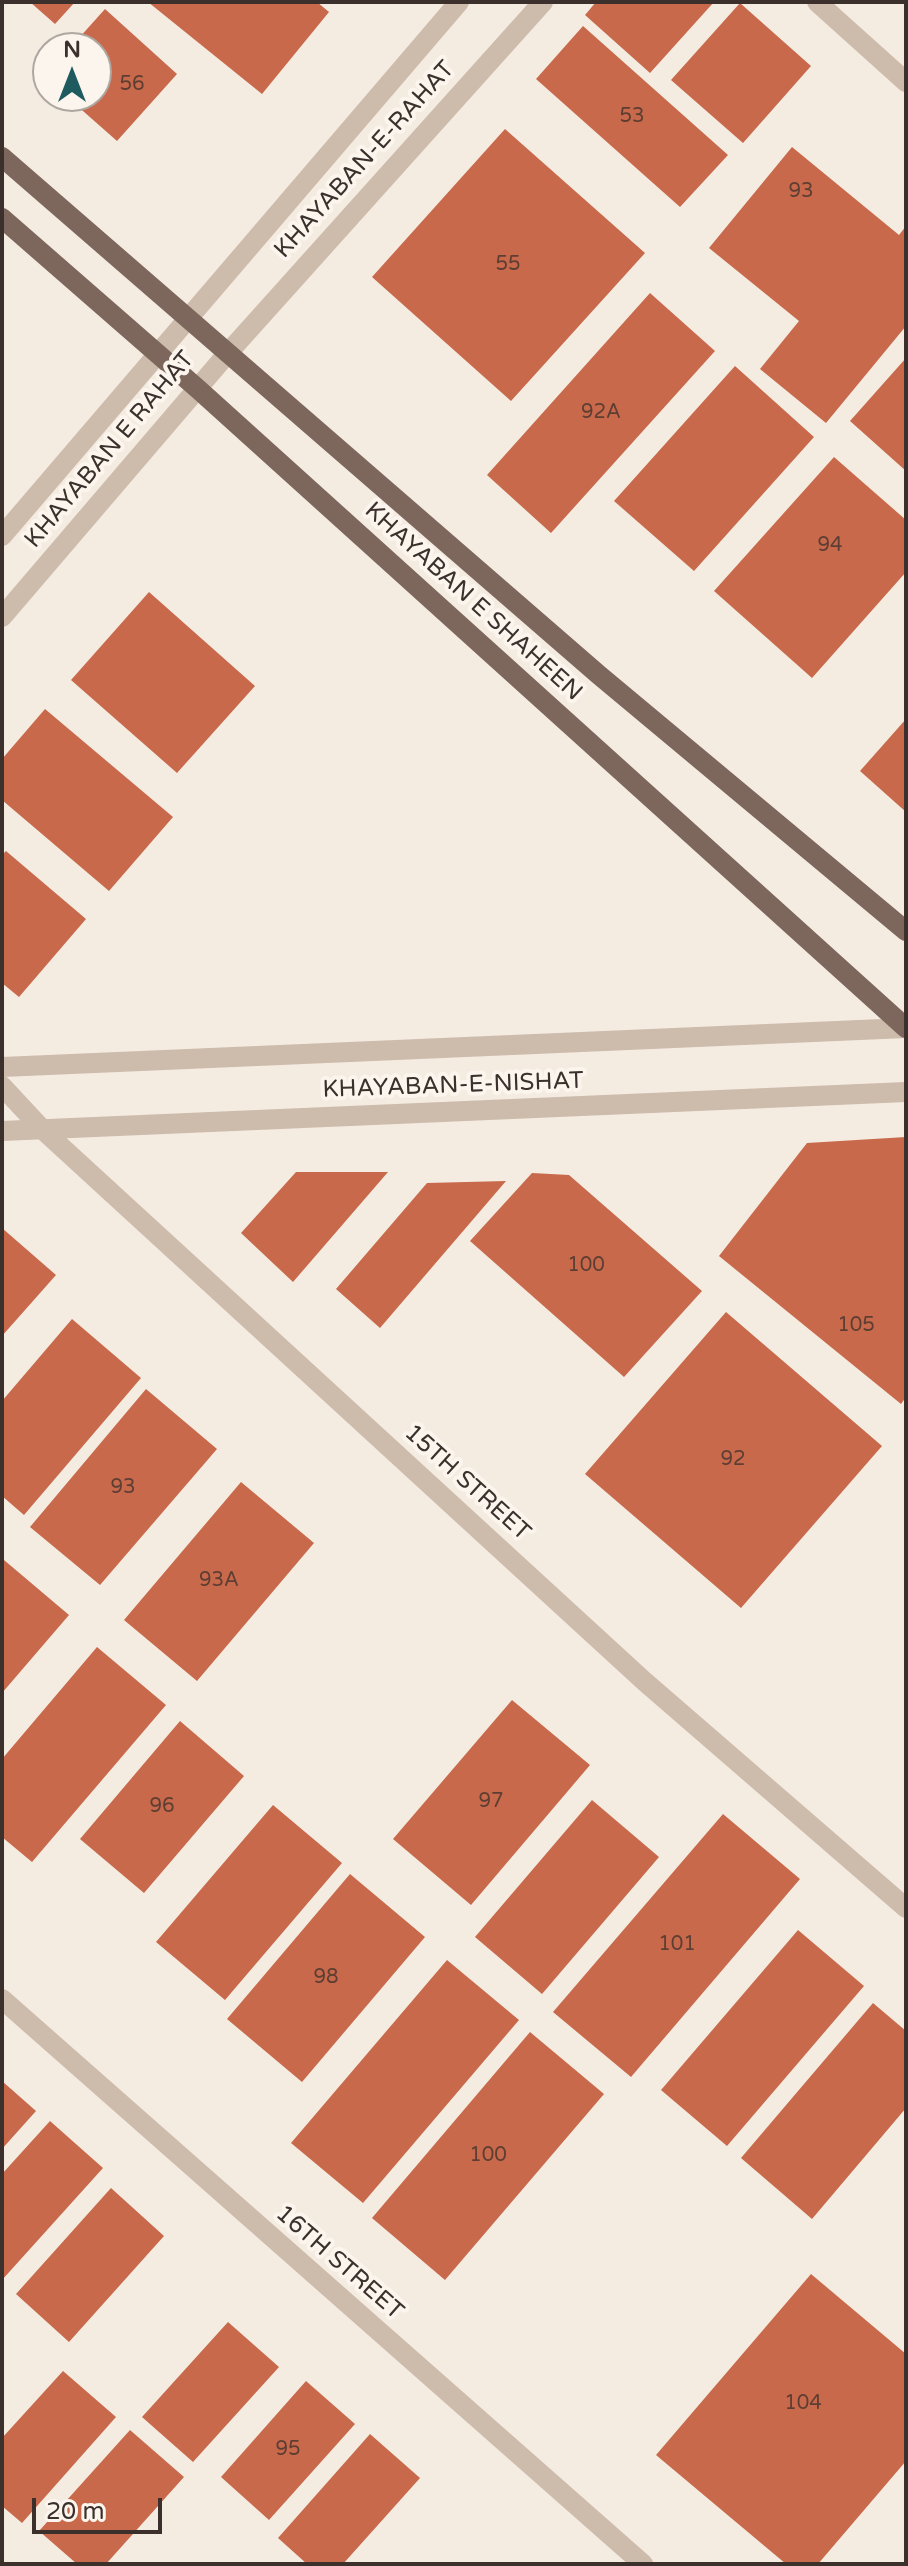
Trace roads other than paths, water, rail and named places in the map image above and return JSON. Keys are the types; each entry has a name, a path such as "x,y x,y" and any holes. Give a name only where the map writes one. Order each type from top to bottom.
{"main road":[{"name":"KHAYABAN E SHAHEEN","path":"2,157 599,675 906,931"},
{"name":"KHAYABAN E SHAHEEN","path":"2,218 198,389 906,1028"}],"street":[{"name":"KHAYABAN-E-RAHAT","path":"189,321 459,2"},
{"name":"KHAYABAN-E-RAHAT","path":"227,354 543,2"},
{"path":"817,2 906,82"},
{"name":"KHAYABAN E RAHAT","path":"2,536 189,321"},
{"name":"KHAYABAN E RAHAT","path":"2,617 227,354"},
{"name":"KHAYABAN-E-NISHAT","path":"2,1067 906,1028"},
{"name":"15TH STREET","path":"2,1086 43,1130 644,1681 906,1908"},
{"name":"KHAYABAN-E-NISHAT","path":"2,1131 906,1092"},
{"name":"16TH STREET","path":"2,1999 643,2564"}]}
